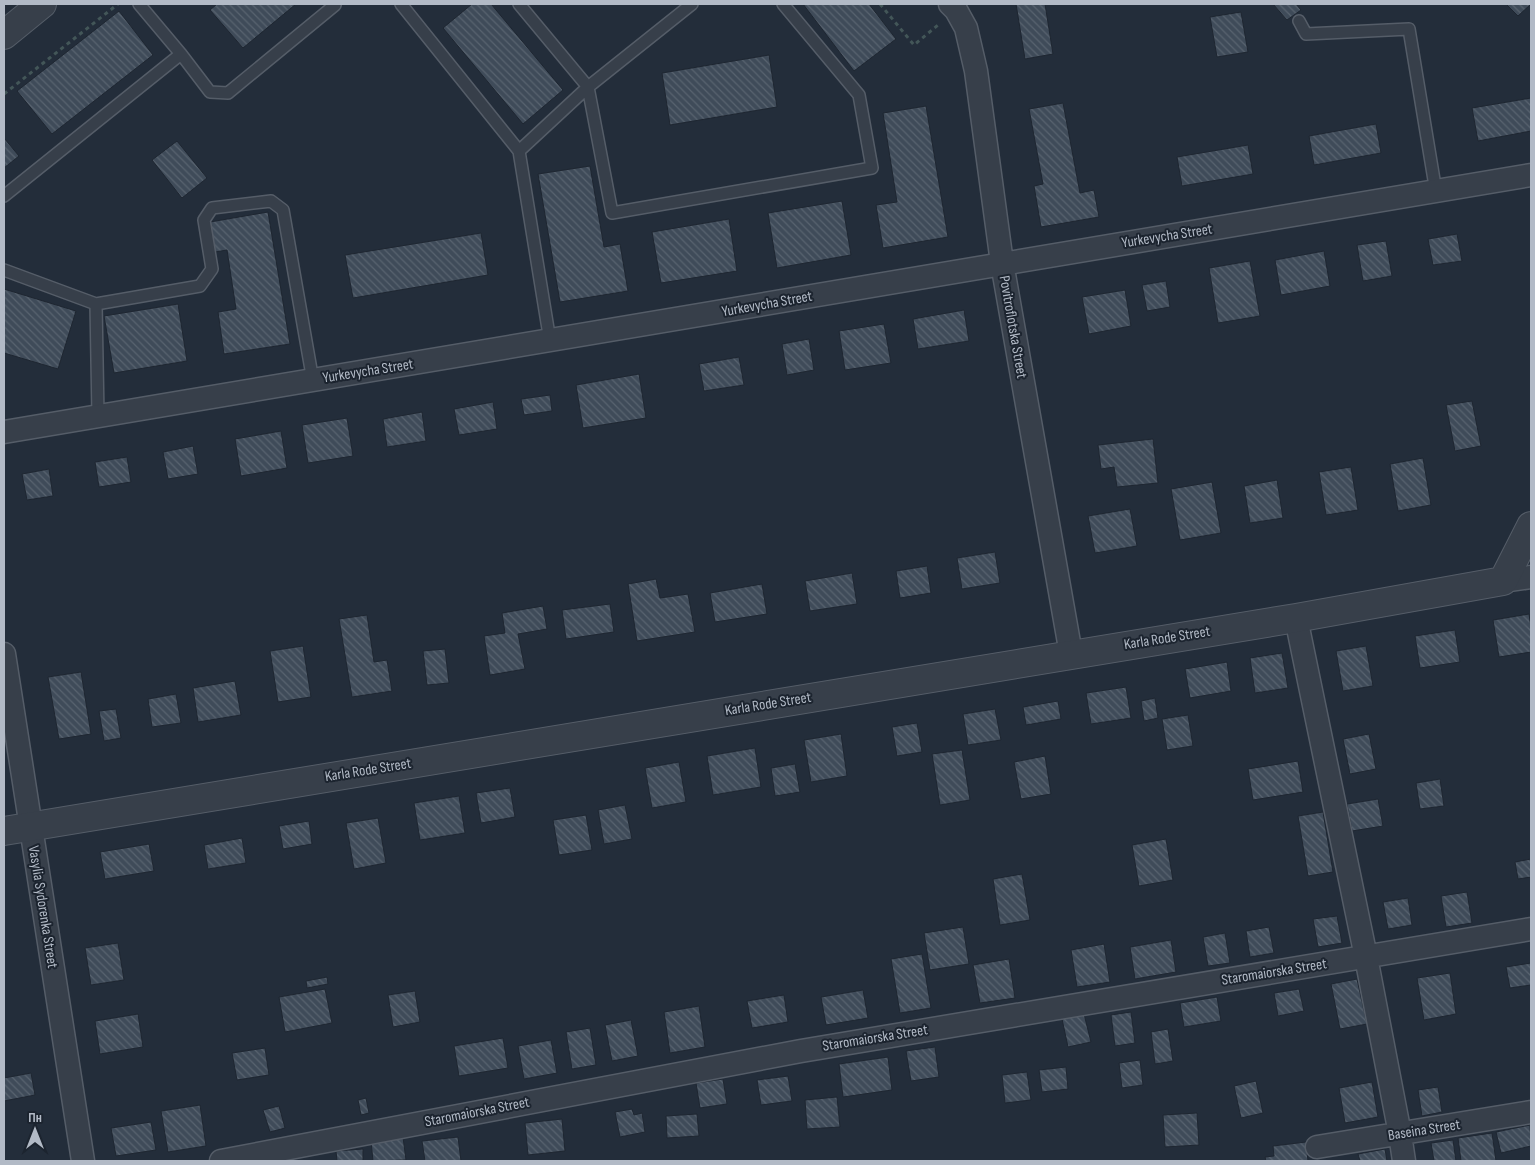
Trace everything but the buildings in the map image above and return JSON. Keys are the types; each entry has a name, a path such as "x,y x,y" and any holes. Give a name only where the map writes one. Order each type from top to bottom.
{"street":[{"path":"4,35 42,4"},
{"name":"Povitroflotska Street","path":"953,7 966,28 976,71 1002,263 1072,654"},
{"name":"Yurkevycha Street","path":"4,432 1531,175"},
{"path":"1503,581 1531,526"},
{"name":"Karla Rode Street","path":"4,830 1296,618 1531,577"},
{"path":"1296,618 1366,957 1404,1161"},
{"name":"Vasylia Sydorenka Street","path":"4,654 83,1161"},
{"name":"Staromaiorska Street","path":"221,1161 801,1051 1531,929"},
{"name":"Baseina Street","path":"1317,1147 1531,1112"}],"lane":[{"path":"138,4 181,54 210,92 228,93 335,5"},
{"path":"401,4 519,151 550,341"},
{"path":"519,4 588,86 612,213 872,168 859,95 783,4"},
{"path":"519,151 588,86 692,4"},
{"path":"1299,21 1306,34 1409,29 1436,192"},
{"path":"4,196 181,54"},
{"path":"4,270 96,304 200,286 212,269 204,220 212,208 271,201 283,210 313,380"},
{"path":"96,304 98,416"}],"path":[{"path":"4,94 118,4"},
{"path":"880,4 914,45 953,7"}]}
